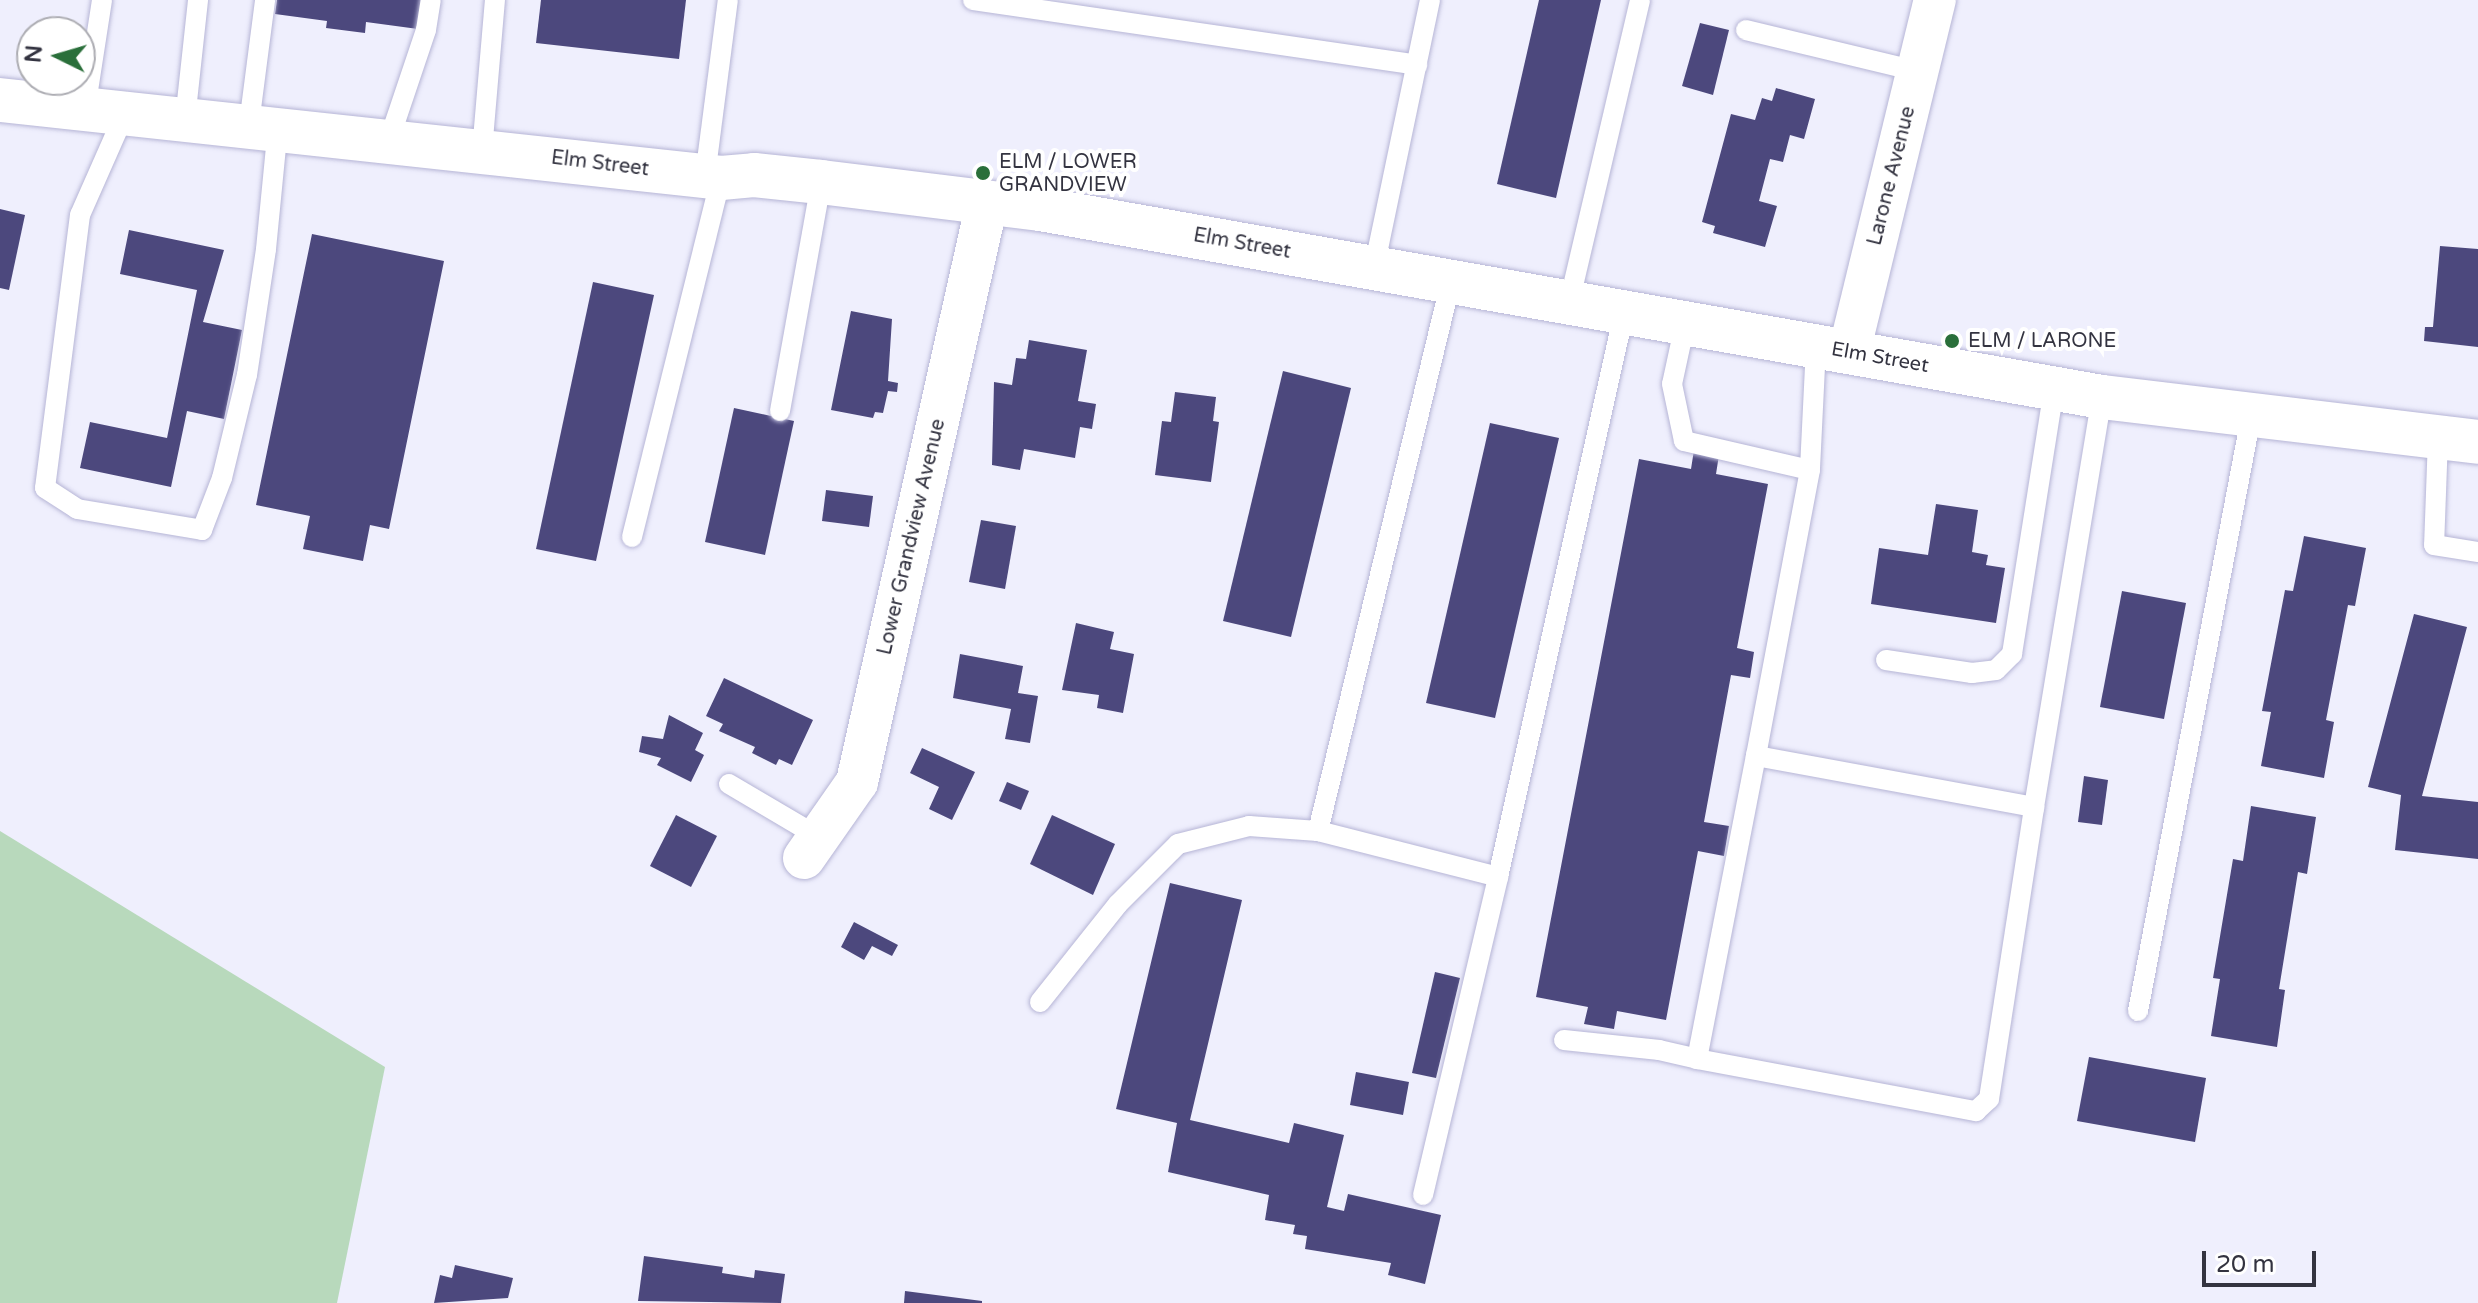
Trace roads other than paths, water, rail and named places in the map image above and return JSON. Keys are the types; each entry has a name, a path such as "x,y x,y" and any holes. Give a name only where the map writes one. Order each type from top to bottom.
{"main road":[{"name":"Elm Street","path":"0,100 185,120 264,125 713,177 754,175 987,203 1451,281 2102,397 2458,440"}],"street":[{"name":"Larone Avenue","path":"1832,349 1917,71 1935,0"},
{"name":"Lower Grandview Avenue","path":"812,847 857,782 987,203"}],"lane":[{"path":"102,0 105,112 80,215 45,488 77,509 202,530 222,478 247,375 264,125 265,0"},
{"path":"185,120 198,0"},
{"path":"389,140 426,30 431,0"},
{"path":"482,151 495,0"},
{"path":"632,537 713,177 728,0"},
{"path":"973,0 1417,65"},
{"path":"1374,268 1430,0"},
{"path":"1569,303 1640,0"},
{"path":"1746,30 1917,71"},
{"path":"780,411 821,182"},
{"path":"1318,831 1451,281"},
{"path":"1423,1195 1498,877 1624,313"},
{"path":"1685,324 1672,384 1684,441 1810,470"},
{"path":"1697,1059 1832,349"},
{"path":"1886,660 1972,673 1996,670 2012,654 2054,388"},
{"path":"1564,1040 1659,1050 1976,1111 1989,1099 2102,397"},
{"path":"2138,1011 2251,417"},
{"path":"2458,440 2431,538 2443,548 2478,552"},
{"path":"1756,756 2034,807"},
{"path":"729,784 812,847"},
{"path":"1040,1002 1118,904 1178,844 1249,826 1318,831 1498,877"}],"place":[{"name":"ELM / LOWER GRANDVIEW","path":"983,173"},
{"name":"ELM / LARONE","path":"1952,341"}]}
